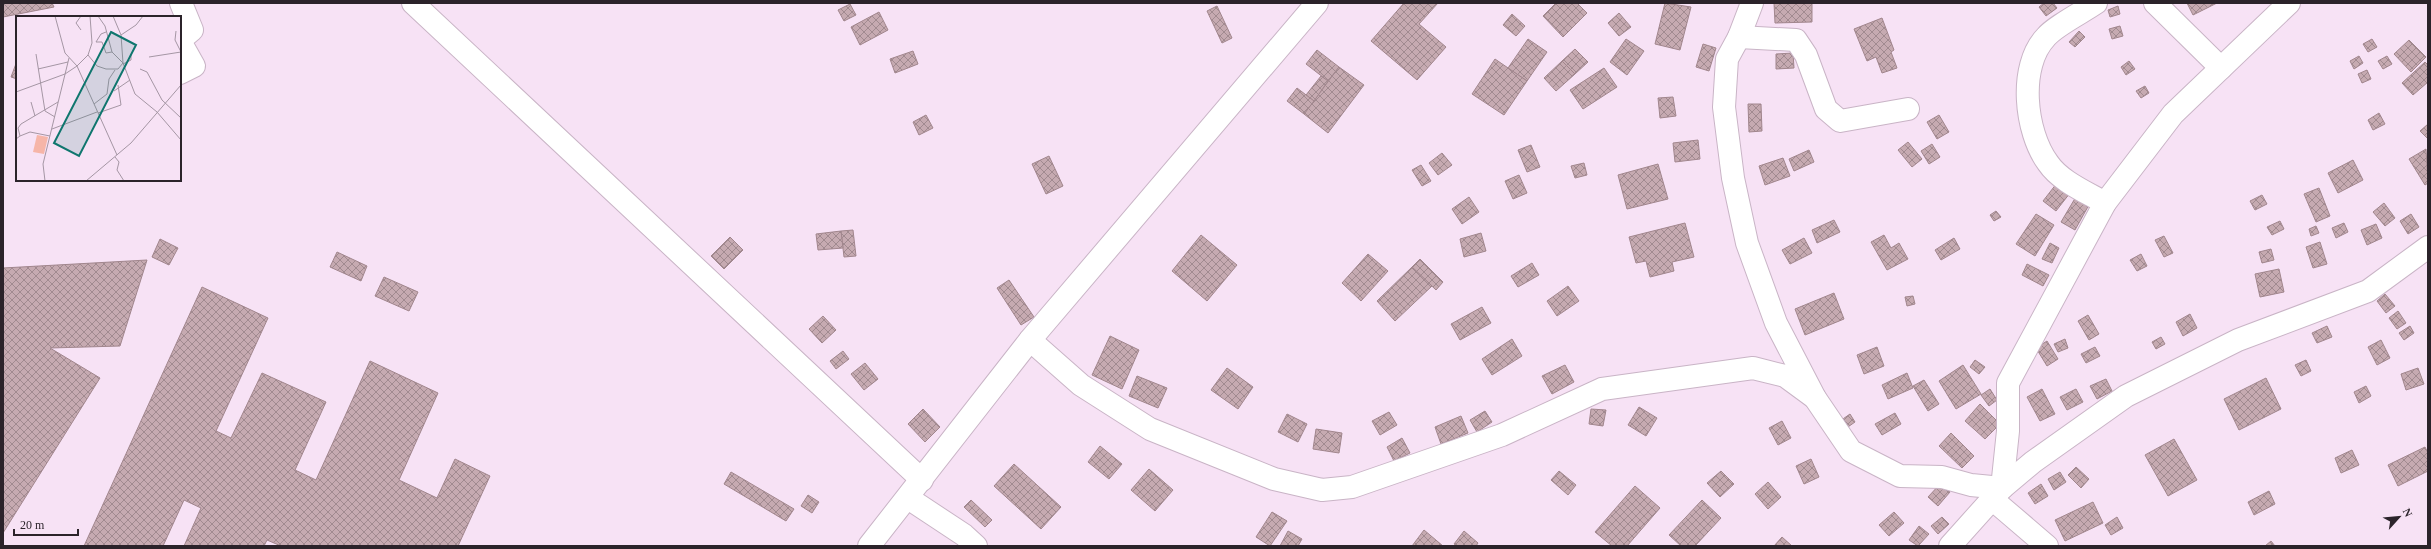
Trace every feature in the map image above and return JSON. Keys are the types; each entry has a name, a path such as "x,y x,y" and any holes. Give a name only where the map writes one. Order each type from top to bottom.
{"street":[{"path":"181,3 192,30 181,39"},
{"path":"413,3 922,480"},
{"path":"869,546 1030,340 1317,3"},
{"path":"1752,3 1739,37 1727,60 1724,107 1733,178 1747,243 1774,316 1815,398 1851,451 1900,476 1942,477 1972,485 1997,494 2047,546"},
{"path":"2096,3 2046,36 2032,59 2028,97 2033,136 2048,163 2062,177 2105,203"},
{"path":"2155,3 2221,68"},
{"path":"1997,494 2008,431 2008,383 2105,203 2173,114 2289,3"},
{"path":"1739,37 1796,40 1806,55 1826,109 1840,121 1908,109"},
{"path":"181,42 194,66 181,72"},
{"path":"1950,546 1997,494 2033,462 2126,396 2238,340 2368,291 2428,247"},
{"path":"1030,340 1081,385 1150,430 1274,479 1322,490 1352,487 1502,435 1602,389 1753,368 1785,376 1815,398"},
{"path":"908,498 964,535 976,546"}],"building":[{"path":"3,3 52,3 54,7 3,17"},
{"path":"1404,3 1438,3 1419,24 1446,47 1417,80 1371,41"},
{"path":"1556,3 1577,3 1587,13 1563,37 1543,16"},
{"path":"1665,3 1691,7 1680,50 1655,44"},
{"path":"1774,3 1812,3 1812,22 1775,23"},
{"path":"2044,3 2053,3 2057,8 2046,16 2039,7"},
{"path":"2187,3 2217,3 2193,15"},
{"path":"850,4 856,15 844,21 838,10"},
{"path":"1217,6 1232,38 1222,43 1207,11"},
{"path":"2118,6 2120,14 2110,17 2108,10"},
{"path":"879,12 888,30 860,45 851,27"},
{"path":"1619,13 1631,27 1619,36 1608,23"},
{"path":"1512,14 1525,26 1516,36 1503,25"},
{"path":"1882,18 1894,50 1891,52 1897,68 1882,73 1876,57 1867,61 1854,29"},
{"path":"2120,26 2123,36 2112,39 2109,29"},
{"path":"2079,31 2085,37 2075,47 2069,42"},
{"path":"1528,39 1547,52 1527,81 1508,68"},
{"path":"1626,39 1644,51 1627,75 1610,62"},
{"path":"2372,39 2377,47 2368,52 2363,44"},
{"path":"2409,40 2426,57 2411,72 2394,54"},
{"path":"1703,44 1716,48 1709,71 1696,67"},
{"path":"1575,49 1588,62 1575,74 1562,61"},
{"path":"1317,50 1339,67 1328,81 1306,64"},
{"path":"913,51 918,64 895,73 890,59"},
{"path":"1793,53 1794,68 1776,69 1776,54"},
{"path":"2359,56 2363,63 2354,69 2350,61"},
{"path":"2387,56 2392,64 2383,69 2378,61"},
{"path":"1495,59 1527,81 1504,115 1472,94"},
{"path":"1562,61 1575,74 1556,91 1544,78"},
{"path":"2129,61 2135,69 2126,75 2121,67"},
{"path":"2425,62 2428,65 2428,82 2413,95 2402,83"},
{"path":"16,64 16,79 11,77"},
{"path":"1339,67 1364,85 1328,133 1304,114"},
{"path":"1604,68 1617,87 1583,109 1570,90"},
{"path":"2367,70 2371,79 2362,83 2358,74"},
{"path":"1321,76 1328,81 1314,101 1306,95"},
{"path":"2145,86 2149,93 2141,98 2136,91"},
{"path":"1297,88 1314,101 1304,114 1287,101"},
{"path":"1673,97 1676,116 1660,118 1658,98"},
{"path":"1748,104 1761,104 1762,131 1749,132"},
{"path":"2379,113 2385,124 2373,130 2368,120"},
{"path":"926,115 933,128 919,135 913,122"},
{"path":"1939,115 1949,132 1937,139 1927,122"},
{"path":"2428,124 2428,139 2420,131"},
{"path":"1698,140 1700,159 1675,162 1673,143"},
{"path":"1908,142 1922,159 1912,167 1898,150"},
{"path":"1932,144 1940,157 1929,164 1921,151"},
{"path":"1531,145 1540,167 1527,172 1518,150"},
{"path":"2426,149 2428,183 2425,185 2409,159"},
{"path":"1809,150 1814,162 1794,171 1789,159"},
{"path":"1442,153 1452,165 1438,175 1429,163"},
{"path":"1049,156 1063,186 1046,194 1032,164"},
{"path":"1783,158 1790,176 1765,185 1759,166"},
{"path":"2353,160 2363,180 2338,193 2328,173"},
{"path":"1584,163 1587,175 1575,178 1571,166"},
{"path":"1658,164 1668,199 1627,209 1618,175"},
{"path":"1421,165 1431,181 1422,186 1412,170"},
{"path":"1519,175 1527,193 1513,199 1505,181"},
{"path":"2057,183 2070,193 2056,211 2043,201"},
{"path":"2319,188 2330,216 2316,222 2304,194"},
{"path":"2077,195 2090,203 2075,230 2061,222"},
{"path":"2262,195 2267,204 2255,210 2250,201"},
{"path":"1469,197 1479,212 1462,224 1452,209"},
{"path":"2384,203 2395,218 2385,226 2373,212"},
{"path":"1996,211 2001,217 1994,221 1990,215"},
{"path":"2036,214 2054,225 2035,256 2016,244"},
{"path":"2411,214 2419,227 2408,234 2400,221"},
{"path":"1834,220 1840,232 1817,243 1812,230"},
{"path":"2280,221 2284,229 2272,235 2267,227"},
{"path":"1685,223 1694,257 1672,262 1674,271 1650,277 1646,261 1636,263 1629,237"},
{"path":"2344,223 2348,232 2336,238 2332,228"},
{"path":"2376,224 2382,238 2367,245 2361,230"},
{"path":"2316,226 2319,233 2311,236 2309,229"},
{"path":"853,230 856,256 844,257 841,231"},
{"path":"841,231 843,248 818,250 816,234"},
{"path":"1481,233 1486,251 1464,257 1460,239"},
{"path":"1201,235 1237,265 1207,301 1172,271"},
{"path":"1884,235 1891,248 1899,243 1908,259 1887,270 1871,242"},
{"path":"2164,236 2173,253 2164,257 2155,240"},
{"path":"730,237 743,250 724,269 711,256"},
{"path":"1804,238 1812,253 1790,264 1782,250"},
{"path":"1954,238 1960,249 1941,260 1935,250"},
{"path":"160,239 178,248 169,265 152,257"},
{"path":"2320,242 2327,264 2313,268 2306,247"},
{"path":"2050,243 2059,248 2052,263 2042,259"},
{"path":"2271,249 2274,260 2262,263 2259,252"},
{"path":"337,252 367,266 361,281 330,267"},
{"path":"1368,254 1388,271 1361,301 1342,283"},
{"path":"2141,254 2147,266 2137,271 2130,260"},
{"path":"1420,259 1443,282 1436,290 1412,267"},
{"path":"147,260 120,346 50,348 100,378 3,533 3,268"},
{"path":"1532,263 1539,275 1518,287 1511,276"},
{"path":"2027,264 2049,275 2043,286 2022,275"},
{"path":"1412,267 1432,286 1395,321 1377,301"},
{"path":"2279,269 2284,292 2260,297 2255,274"},
{"path":"384,277 418,292 409,311 375,296"},
{"path":"1009,280 1034,317 1021,325 997,288"},
{"path":"1568,286 1579,301 1557,316 1547,301"},
{"path":"202,287 268,318 216,431 231,438 262,373 326,402 295,470 316,480 370,361 438,393 399,480 437,498 455,459 490,476 458,546 281,546 267,540 264,546 184,546 201,508 184,500 163,546 84,546"},
{"path":"1834,293 1844,319 1805,335 1795,309"},
{"path":"2385,294 2395,306 2386,313 2377,301"},
{"path":"1913,296 1915,304 1907,306 1905,297"},
{"path":"1482,307 1491,323 1460,340 1451,324"},
{"path":"2398,311 2406,323 2397,329 2389,318"},
{"path":"2190,314 2197,328 2183,336 2176,322"},
{"path":"2088,315 2099,334 2089,340 2078,321"},
{"path":"823,316 836,330 822,343 809,329"},
{"path":"2327,326 2332,337 2317,343 2312,333"},
{"path":"2410,326 2414,333 2404,340 2399,333"},
{"path":"1110,336 1139,350 1122,389 1092,375"},
{"path":"2161,337 2165,344 2156,349 2152,342"},
{"path":"1512,339 1522,356 1492,375 1482,359"},
{"path":"2065,339 2068,348 2058,352 2054,344"},
{"path":"2381,340 2390,358 2377,365 2368,347"},
{"path":"2047,341 2058,359 2047,366 2036,348"},
{"path":"1877,347 1884,366 1864,374 1857,355"},
{"path":"2095,347 2100,356 2086,363 2081,354"},
{"path":"843,351 849,359 836,369 830,361"},
{"path":"1975,360 1985,367 1979,374 1970,367"},
{"path":"2306,360 2311,371 2301,376 2295,365"},
{"path":"865,363 878,379 864,390 851,374"},
{"path":"1565,365 1574,382 1552,394 1542,376"},
{"path":"1963,365 1981,394 1956,409 1939,381"},
{"path":"1227,368 1253,387 1238,409 1211,390"},
{"path":"2418,368 2424,384 2406,390 2401,374"},
{"path":"1907,373 1913,388 1888,399 1882,385"},
{"path":"1137,376 1167,388 1158,408 1129,396"},
{"path":"2266,378 2281,409 2239,430 2224,399"},
{"path":"2106,379 2112,391 2097,399 2090,386"},
{"path":"1924,380 1939,404 1928,411 1913,386"},
{"path":"2366,386 2371,396 2359,403 2354,392"},
{"path":"1990,389 1997,400 1989,406 1981,395"},
{"path":"2042,389 2055,414 2040,421 2027,397"},
{"path":"2076,389 2083,402 2067,410 2060,397"},
{"path":"1980,404 2000,424 1985,439 1965,421"},
{"path":"1639,407 1657,418 1646,436 1628,425"},
{"path":"923,409 940,427 925,442 908,424"},
{"path":"1591,409 1606,410 1603,426 1589,424"},
{"path":"1485,411 1492,422 1477,432 1470,420"},
{"path":"1389,412 1397,425 1380,435 1372,421"},
{"path":"1895,413 1901,424 1882,435 1875,424"},
{"path":"1287,414 1307,424 1298,442 1278,432"},
{"path":"1850,414 1855,422 1845,429 1840,421"},
{"path":"1461,416 1468,433 1441,444 1435,427"},
{"path":"1782,421 1791,438 1778,445 1769,428"},
{"path":"1316,429 1342,433 1339,453 1313,449"},
{"path":"1951,433 1974,456 1962,468 1939,446"},
{"path":"1402,438 1410,453 1394,461 1387,447"},
{"path":"2174,439 2197,480 2168,496 2145,455"},
{"path":"1100,446 1122,464 1109,479 1088,462"},
{"path":"2425,447 2428,453 2428,471 2398,486 2388,465"},
{"path":"2352,450 2359,465 2341,473 2335,458"},
{"path":"1811,459 1819,477 1804,484 1796,466"},
{"path":"1014,464 1061,507 1041,529 994,486"},
{"path":"2076,467 2089,479 2081,488 2068,475"},
{"path":"1149,469 1173,490 1155,511 1131,490"},
{"path":"1559,471 1576,485 1568,495 1551,480"},
{"path":"1721,471 1734,484 1720,497 1707,483"},
{"path":"731,472 794,509 786,521 724,484"},
{"path":"2060,472 2066,482 2054,490 2048,479"},
{"path":"1768,482 1781,497 1768,509 1755,494"},
{"path":"1941,483 1950,492 1938,506 1928,497"},
{"path":"2041,484 2048,496 2035,504 2028,493"},
{"path":"1635,486 1660,508 1627,546 1612,546 1595,532"},
{"path":"2269,491 2275,504 2254,515 2248,502"},
{"path":"808,495 819,502 812,513 801,506"},
{"path":"971,500 992,520 985,527 964,507"},
{"path":"1702,500 1721,518 1695,546 1681,546 1669,535"},
{"path":"2093,502 2103,523 2065,541 2055,520"},
{"path":"1272,512 1287,521 1270,546 1256,537"},
{"path":"1894,512 1904,523 1889,536 1879,525"},
{"path":"1942,517 1949,524 1938,534 1931,526"},
{"path":"2117,517 2123,528 2111,535 2105,525"},
{"path":"1919,526 1929,534 1918,546 1909,540"},
{"path":"1424,530 1443,546 1412,546"},
{"path":"1288,531 1302,539 1298,546 1280,546"},
{"path":"1464,531 1478,543 1476,546 1457,546 1454,544"},
{"path":"1782,537 1792,546 1774,546"},
{"path":"2271,541 2275,546 2265,546"}]}
